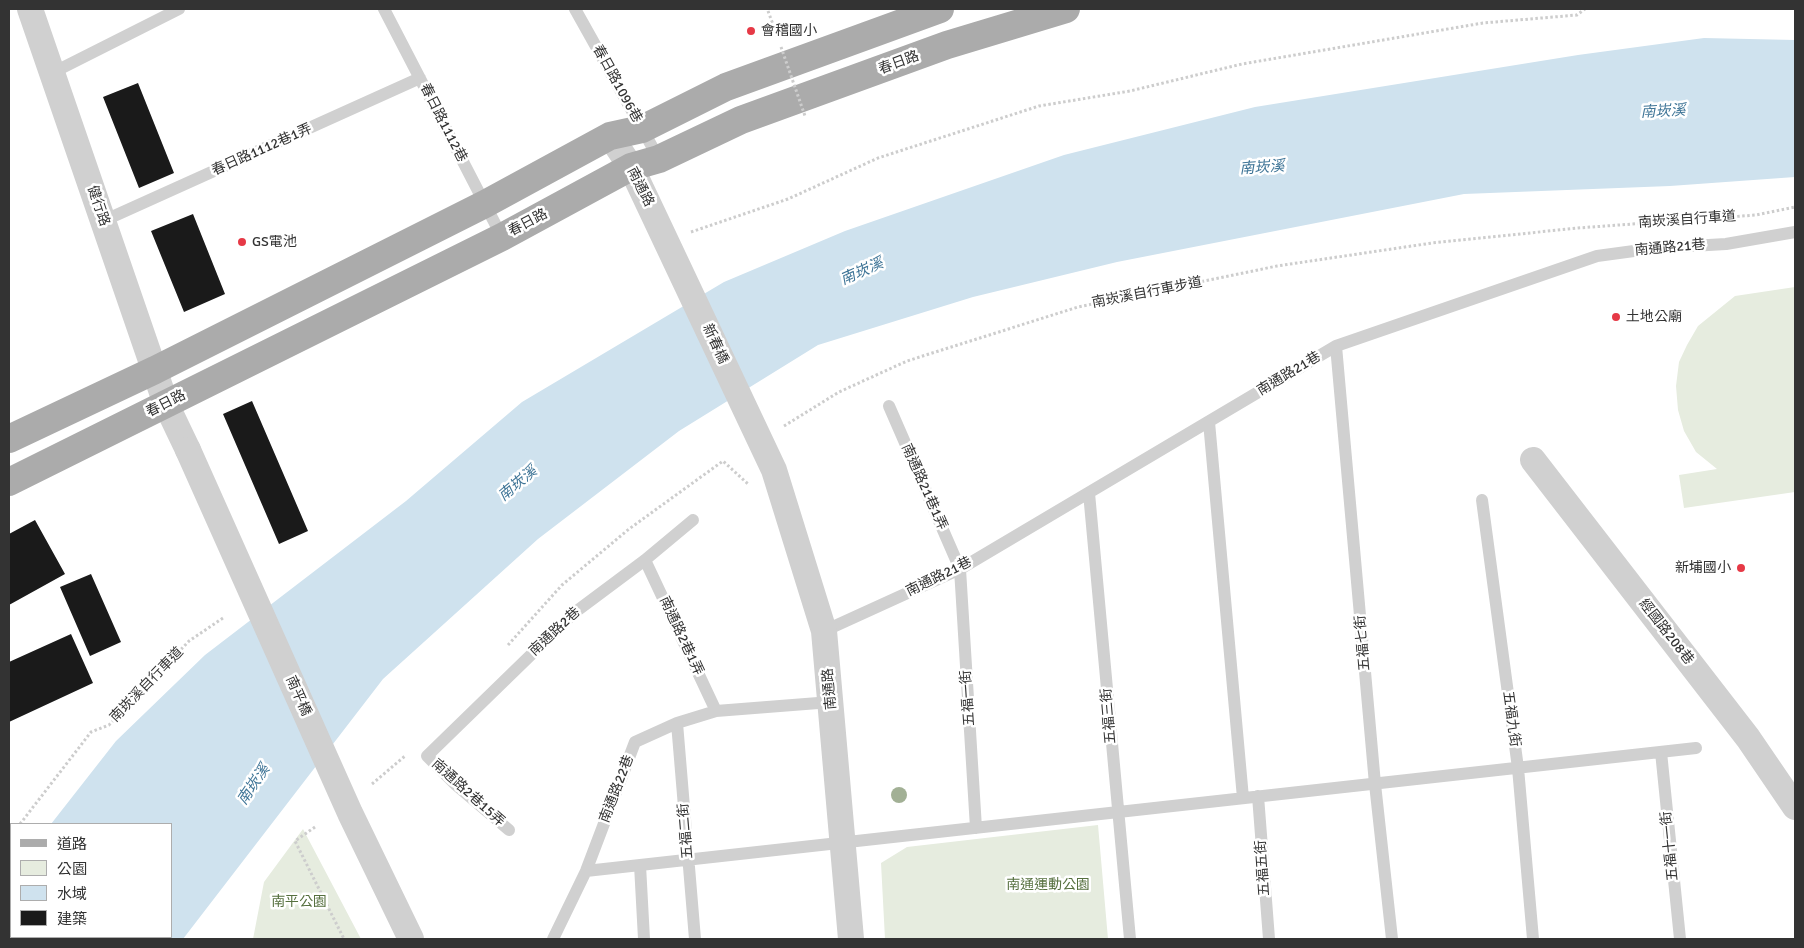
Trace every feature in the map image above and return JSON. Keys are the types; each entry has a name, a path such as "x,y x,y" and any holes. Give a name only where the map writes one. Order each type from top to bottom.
{"main road":[{"path":"9,439 155,370 485,204 610,136 642,129 726,87 940,9"},
{"name":"春日路","path":"9,482 502,237 631,167 659,159 741,120 947,45 1066,9"}],"street":[{"name":"健行路","path":"34,11 52,73 166,404"},
{"name":"南通路","path":"610,136 631,167 666,240"},
{"name":"新春橋","path":"666,240 772,438"},
{"name":"南平橋","path":"166,404 346,804 411,939"},
{"name":"南通路","path":"772,438 774,470 824,631 851,939"},
{"name":"經國路208巷","path":"1533,460 1748,738 1795,807"}],"lane":[{"path":"52,73 179,9"},
{"name":"春日路1112巷","path":"384,9 502,237"},
{"name":"春日路1096巷","path":"575,9 659,159"},
{"name":"春日路1112巷1弄","path":"103,221 420,78"},
{"name":"南通路21巷","path":"824,631 960,569 1336,346 1597,256 1656,248 1726,244 1795,232"},
{"name":"五福七街","path":"1336,346 1375,784 1392,939"},
{"name":"南通路21巷1弄","path":"889,406 960,569"},
{"path":"1209,422 1243,798"},
{"name":"五福三街","path":"1089,493 1130,939"},
{"name":"五福九街","path":"1482,500 1518,768 1533,939"},
{"name":"南通路2巷","path":"427,756 574,613 645,560 693,520"},
{"name":"南通路2巷1弄","path":"645,560 716,711"},
{"name":"五福一街","path":"960,569 976,828"},
{"name":"南通路22巷","path":"553,939 586,870 635,742 676,723 716,711 831,702"},
{"name":"五福二街","path":"676,723 695,939"},
{"path":"586,870 1696,748"},
{"name":"五福十一街","path":"1661,752 1680,939"},
{"name":"南通路2巷15弄","path":"427,756 456,786 508,830"},
{"name":"五福五街","path":"1258,796 1269,939"},
{"path":"640,865 644,939"}],"path":[{"path":"666,240 788,199 878,158 1039,106 1130,90 1242,64 1483,24 1577,15 1585,9"},
{"path":"768,11 805,116"},
{"name":"南崁溪自行車道","path":"1578,228 1756,215 1795,207"},
{"name":"南崁溪自行車步道","path":"772,438 839,392 907,362 1078,307 1277,266 1432,243 1578,228"},
{"name":"南崁溪自行車道","path":"21,823 91,732 109,725 189,641 223,618"},
{"path":"315,827 296,841 344,939"}],"green space":[{"path":"1795,287 1795,492 1684,508 1679,475 1717,469 1696,452 1684,431 1678,410 1676,386 1679,362 1687,345 1698,326 1735,296"},
{"name":"南通運動公園","path":"1098,825 1108,939 885,939 881,863 907,847"},
{"name":"南平公園","path":"303,829 361,939 253,939 264,882"}],"water":[{"name":"南崁溪","path":"1704,38 1795,40 1795,177 1670,186 1464,194 1117,262 973,297 818,345 679,431 538,539 383,679 183,939 9,939 10,877 10,938 172,938 172,823 52,823 116,741 205,655 406,501 522,402 724,282 845,231 1064,155 1255,107 1578,55"}],"building":[{"path":"138,83 174,173 139,188 103,97"},
{"path":"193,214 225,294 184,312 151,231"},
{"path":"252,401 308,531 279,544 223,414"},
{"path":"35,520 65,574 9,605 9,534"},
{"path":"91,574 121,642 90,656 60,587"},
{"path":"71,634 93,683 9,722 9,662"}],"place":[{"name":"會稽國小","path":"751,31"},
{"name":"GS電池","path":"242,242"},
{"name":"土地公廟","path":"1616,317"},
{"name":"新埔國小","path":"1741,568"}]}
